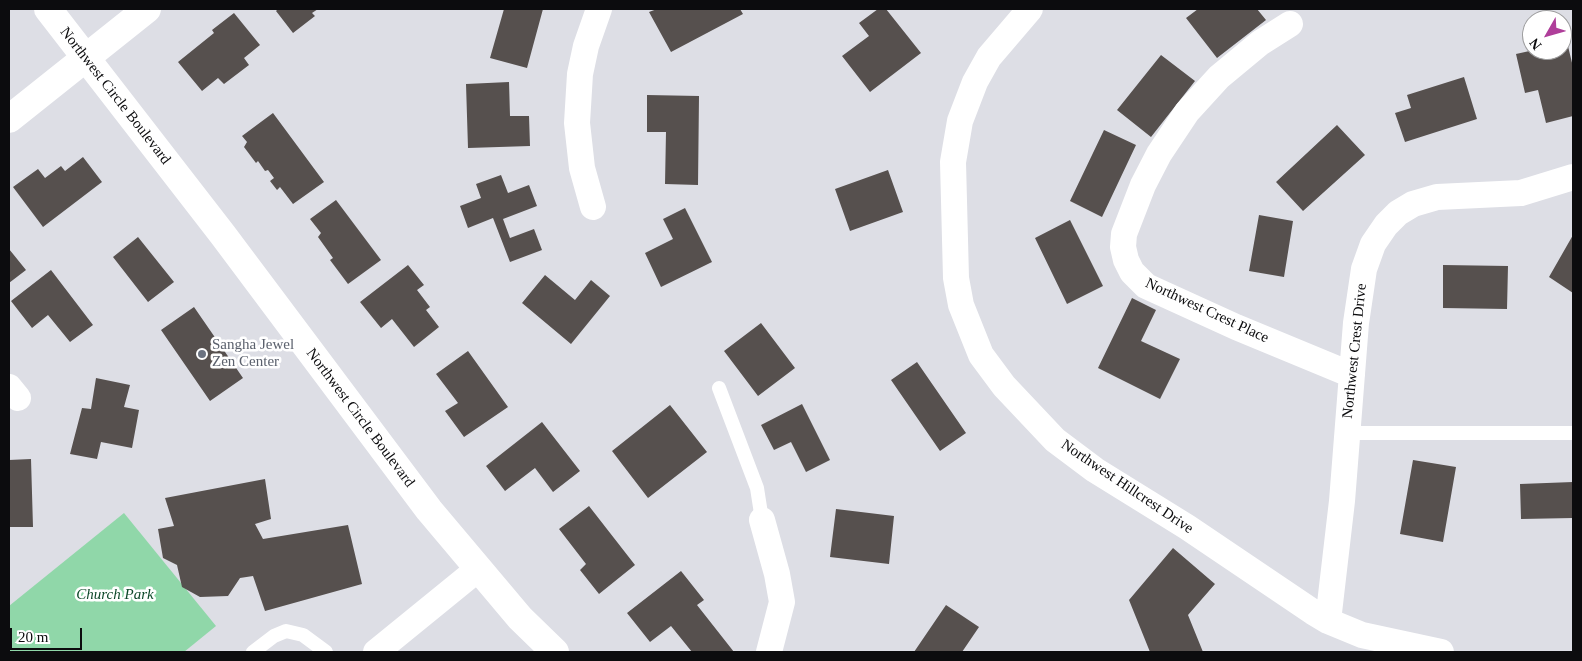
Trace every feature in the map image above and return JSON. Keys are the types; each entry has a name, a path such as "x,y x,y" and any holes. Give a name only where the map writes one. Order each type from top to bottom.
{"main road":[{"name":"Northwest Circle Boulevard","path":"48,9 223,235 429,510 520,618 555,652"},
{"path":"9,119 147,9"}],"street":[{"path":"593,207 582,168 577,123 582,65 586,46 599,9"},
{"name":"Northwest Hillcrest Drive","path":"1030,9 989,58 976,82 960,121 953,162 956,278 967,322 982,355 1016,400 1055,440 1095,470 1328,621 1362,634 1442,652"},
{"name":"Northwest Crest Place","path":"1290,24 1260,43 1219,77 1187,112 1159,154 1143,185 1124,234 1123,247 1126,260 1132,272 1146,286 1236,328 1352,375"},
{"name":"Northwest Crest Drive","path":"1328,621 1348,433 1356,323 1364,270 1373,244 1386,225 1398,213 1413,204 1437,197 1521,193 1573,177"},
{"path":"762,520 777,574 782,602 769,652"},
{"path":"376,652 478,570"}],"lane":[{"path":"719,388 757,488 762,520"},
{"path":"1348,433 1573,433"},
{"path":"253,652 274,636 286,631 303,635 326,652"}],"green space":[{"name":"Church Park","path":"124,513 216,626 184,652 9,652 9,606"}],"building":[{"path":"278,9 318,9 312,13 315,16 293,33 276,11"},
{"path":"504,9 543,9 527,68 490,58"},
{"path":"657,9 740,9 743,14 671,52 649,12"},
{"path":"878,9 886,9 921,53 870,92 842,56 869,36 859,23"},
{"path":"1198,9 1257,9 1266,20 1217,58 1186,18"},
{"path":"234,13 260,45 244,58 249,65 224,84 218,78 202,91 178,62 214,33 212,30"},
{"path":"1522,53 1522,60 1571,60 1573,116 1546,123 1538,90 1525,93 1516,54"},
{"path":"1161,55 1195,81 1151,137 1117,110"},
{"path":"1464,77 1477,119 1405,142 1395,113 1411,108 1407,95"},
{"path":"509,82 510,116 529,116 530,146 468,148 466,84"},
{"path":"647,95 699,96 698,185 665,184 666,132 647,132"},
{"path":"273,113 324,182 293,204 280,187 277,190 270,181 274,178 268,170 265,171 258,161 256,163 244,147 247,142 242,136"},
{"path":"1337,125 1365,155 1303,211 1276,182"},
{"path":"1104,130 1136,145 1102,217 1070,201"},
{"path":"83,157 102,182 43,227 13,187 38,169 45,178 61,166 65,171"},
{"path":"888,170 903,212 850,231 835,189"},
{"path":"501,175 508,193 529,185 537,206 503,219 510,238 534,229 542,250 510,262 493,218 468,228 460,206 481,198 476,184"},
{"path":"336,200 381,260 348,284 330,260 333,258 318,237 321,233 310,219"},
{"path":"685,208 712,262 661,287 645,253 673,239 663,219"},
{"path":"1259,215 1293,221 1284,277 1249,271"},
{"path":"1070,220 1103,286 1067,304 1035,238"},
{"path":"1573,235 1573,293 1549,277"},
{"path":"138,237 174,282 148,302 113,257"},
{"path":"9,249 26,270 9,283"},
{"path":"408,265 424,285 417,290 430,307 426,310 439,327 414,347 392,319 381,328 360,302"},
{"path":"1443,265 1508,266 1507,309 1443,308"},
{"path":"51,270 93,325 70,342 48,315 32,328 11,301"},
{"path":"545,275 575,300 591,280 610,296 571,344 522,303"},
{"path":"1132,298 1156,310 1141,341 1180,359 1160,399 1098,368"},
{"name":"Sangha Jewel Zen Center","path":"194,307 243,378 210,401 161,330"},
{"path":"761,323 795,368 758,396 724,351"},
{"path":"468,351 508,407 464,437 445,411 458,403 436,374"},
{"path":"917,362 966,433 940,451 891,380"},
{"path":"96,378 130,385 124,407 139,410 132,448 101,442 97,459 70,454 82,408 91,409"},
{"path":"802,404 830,460 806,472 791,442 774,450 761,425"},
{"path":"670,405 707,452 648,498 612,451"},
{"path":"542,422 580,471 553,492 535,468 505,491 486,466"},
{"path":"31,459 33,527 9,527 9,460"},
{"path":"1413,460 1456,467 1443,542 1400,534"},
{"path":"265,479 271,519 255,524 263,539 348,525 362,584 265,611 253,576 240,578 228,596 200,597 182,587 177,565 163,558 158,529 174,526 165,498"},
{"path":"1573,482 1573,518 1521,519 1520,484"},
{"path":"589,506 635,565 599,594 580,570 586,564 559,529"},
{"path":"836,509 894,516 889,564 830,557"},
{"path":"1173,548 1215,584 1188,615 1203,652 1150,652 1129,600"},
{"path":"681,571 704,600 697,605 734,652 692,652 671,626 650,642 627,613"},
{"path":"946,605 979,627 962,652 914,652"}],"place":[{"name":"Sangha Jewel Zen Center","path":"202,354"}]}
